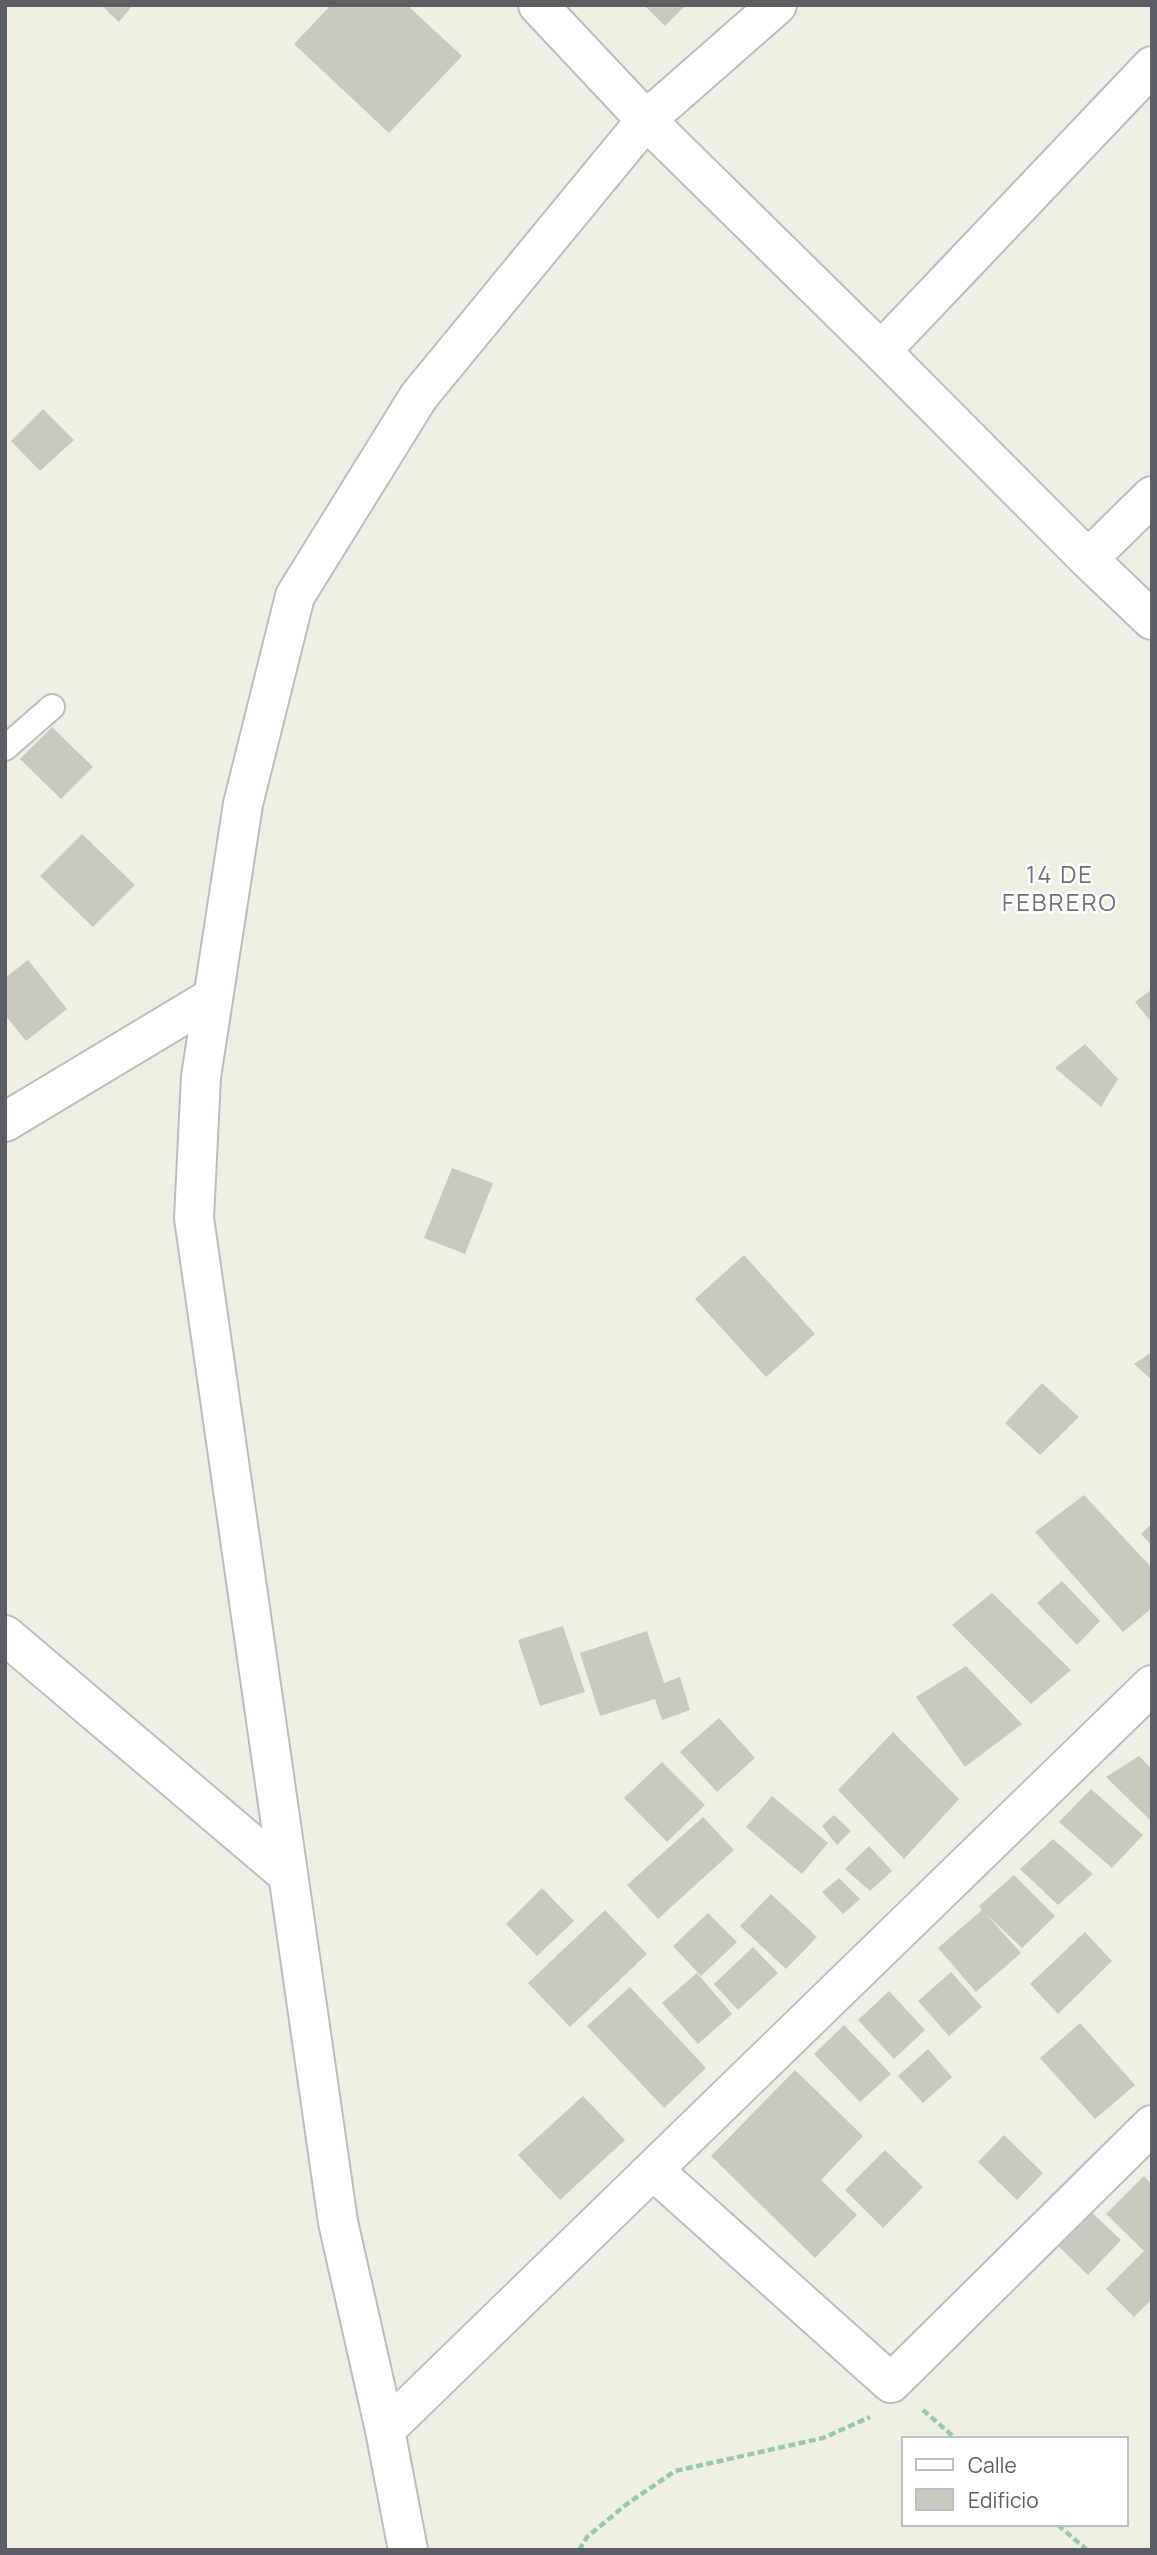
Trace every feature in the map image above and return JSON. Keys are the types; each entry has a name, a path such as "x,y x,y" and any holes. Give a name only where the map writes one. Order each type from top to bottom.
{"street":[{"path":"538,5 646,120 1152,620"},
{"path":"408,2550 385,2430 338,2222 194,1218 201,1077 243,804 295,596 419,396 646,120 777,5"},
{"path":"881,351 1152,66"},
{"path":"1088,559 1152,496"},
{"path":"5,1122 213,997"},
{"path":"5,1635 288,1875"},
{"path":"385,2430 1152,1685"},
{"path":"653,2170 891,2383 1152,2125"}],"lane":[{"path":"5,748 52,707"}],"path":[{"path":"579,2550 587,2537 627,2504 675,2471 823,2438 872,2417 891,2383 953,2436"},
{"path":"1060,2527 1087,2550"}],"building":[{"path":"101,5 133,5 119,22"},
{"path":"331,5 407,5 462,56 389,133 294,44"},
{"path":"644,5 686,5 665,26"},
{"path":"43,409 74,440 40,471 11,441"},
{"path":"52,727 93,767 61,799 20,759"},
{"path":"82,834 135,885 93,927 40,876"},
{"path":"28,960 67,1009 26,1041 5,1015 5,978"},
{"path":"1152,989 1152,1023 1135,1002"},
{"path":"1085,1044 1118,1079 1101,1107 1055,1068"},
{"path":"452,1168 493,1183 465,1254 424,1238"},
{"path":"744,1255 815,1334 766,1377 695,1299"},
{"path":"1152,1352 1152,1380 1134,1364"},
{"path":"1042,1383 1079,1417 1040,1455 1005,1423"},
{"path":"1084,1495 1152,1568 1152,1608 1123,1632 1035,1532"},
{"path":"1152,1523 1152,1546 1141,1534"},
{"path":"1062,1581 1100,1621 1077,1645 1037,1603"},
{"path":"992,1593 1071,1670 1031,1704 952,1625"},
{"path":"563,1626 585,1692 540,1706 518,1640"},
{"path":"647,1631 664,1683 680,1677 690,1710 662,1720 655,1699 600,1716 580,1653"},
{"path":"966,1666 1022,1724 965,1767 916,1697"},
{"path":"719,1718 755,1758 717,1792 680,1752"},
{"path":"893,1732 959,1799 904,1859 838,1790"},
{"path":"1139,1756 1152,1769 1152,1822 1106,1777"},
{"path":"662,1762 705,1805 667,1842 624,1798"},
{"path":"1091,1789 1143,1835 1112,1868 1059,1822"},
{"path":"772,1796 828,1843 802,1874 746,1827"},
{"path":"834,1815 851,1831 837,1845 822,1826"},
{"path":"703,1817 734,1850 658,1919 627,1885"},
{"path":"1053,1839 1093,1874 1058,1905 1020,1869"},
{"path":"869,1846 892,1871 870,1891 845,1869"},
{"path":"1014,1875 1055,1916 1022,1948 985,1913 1021,1953 976,1992 938,1948 982,1910 979,1906"},
{"path":"839,1878 860,1899 843,1914 822,1892"},
{"path":"542,1888 574,1921 537,1956 506,1924"},
{"path":"771,1894 817,1937 786,1969 740,1926"},
{"path":"605,1910 647,1954 570,2027 528,1983"},
{"path":"708,1913 737,1942 701,1976 673,1946"},
{"path":"1085,1932 1112,1961 1058,2014 1030,1984"},
{"path":"753,1947 778,1973 738,2010 714,1984"},
{"path":"951,1972 982,2007 949,2036 918,2001"},
{"path":"697,1973 732,2014 698,2044 662,2003"},
{"path":"630,1987 706,2068 664,2108 587,2026"},
{"path":"889,1991 925,2030 894,2059 858,2020"},
{"path":"1080,2023 1135,2085 1095,2119 1040,2058"},
{"path":"844,2025 891,2074 860,2102 814,2054"},
{"path":"928,2049 952,2077 923,2103 898,2076"},
{"path":"795,2070 863,2136 821,2180 857,2215 815,2258 711,2156"},
{"path":"583,2096 625,2140 560,2200 518,2155"},
{"path":"1004,2135 1043,2173 1017,2200 978,2162"},
{"path":"885,2150 923,2187 883,2228 845,2190"},
{"path":"1144,2176 1152,2185 1152,2299 1134,2317 1106,2289 1144,2251 1106,2214"},
{"path":"1086,2207 1121,2240 1088,2275 1053,2241"}],"district":[{"name":"14 DE FEBRERO","path":"1060,890"}]}
